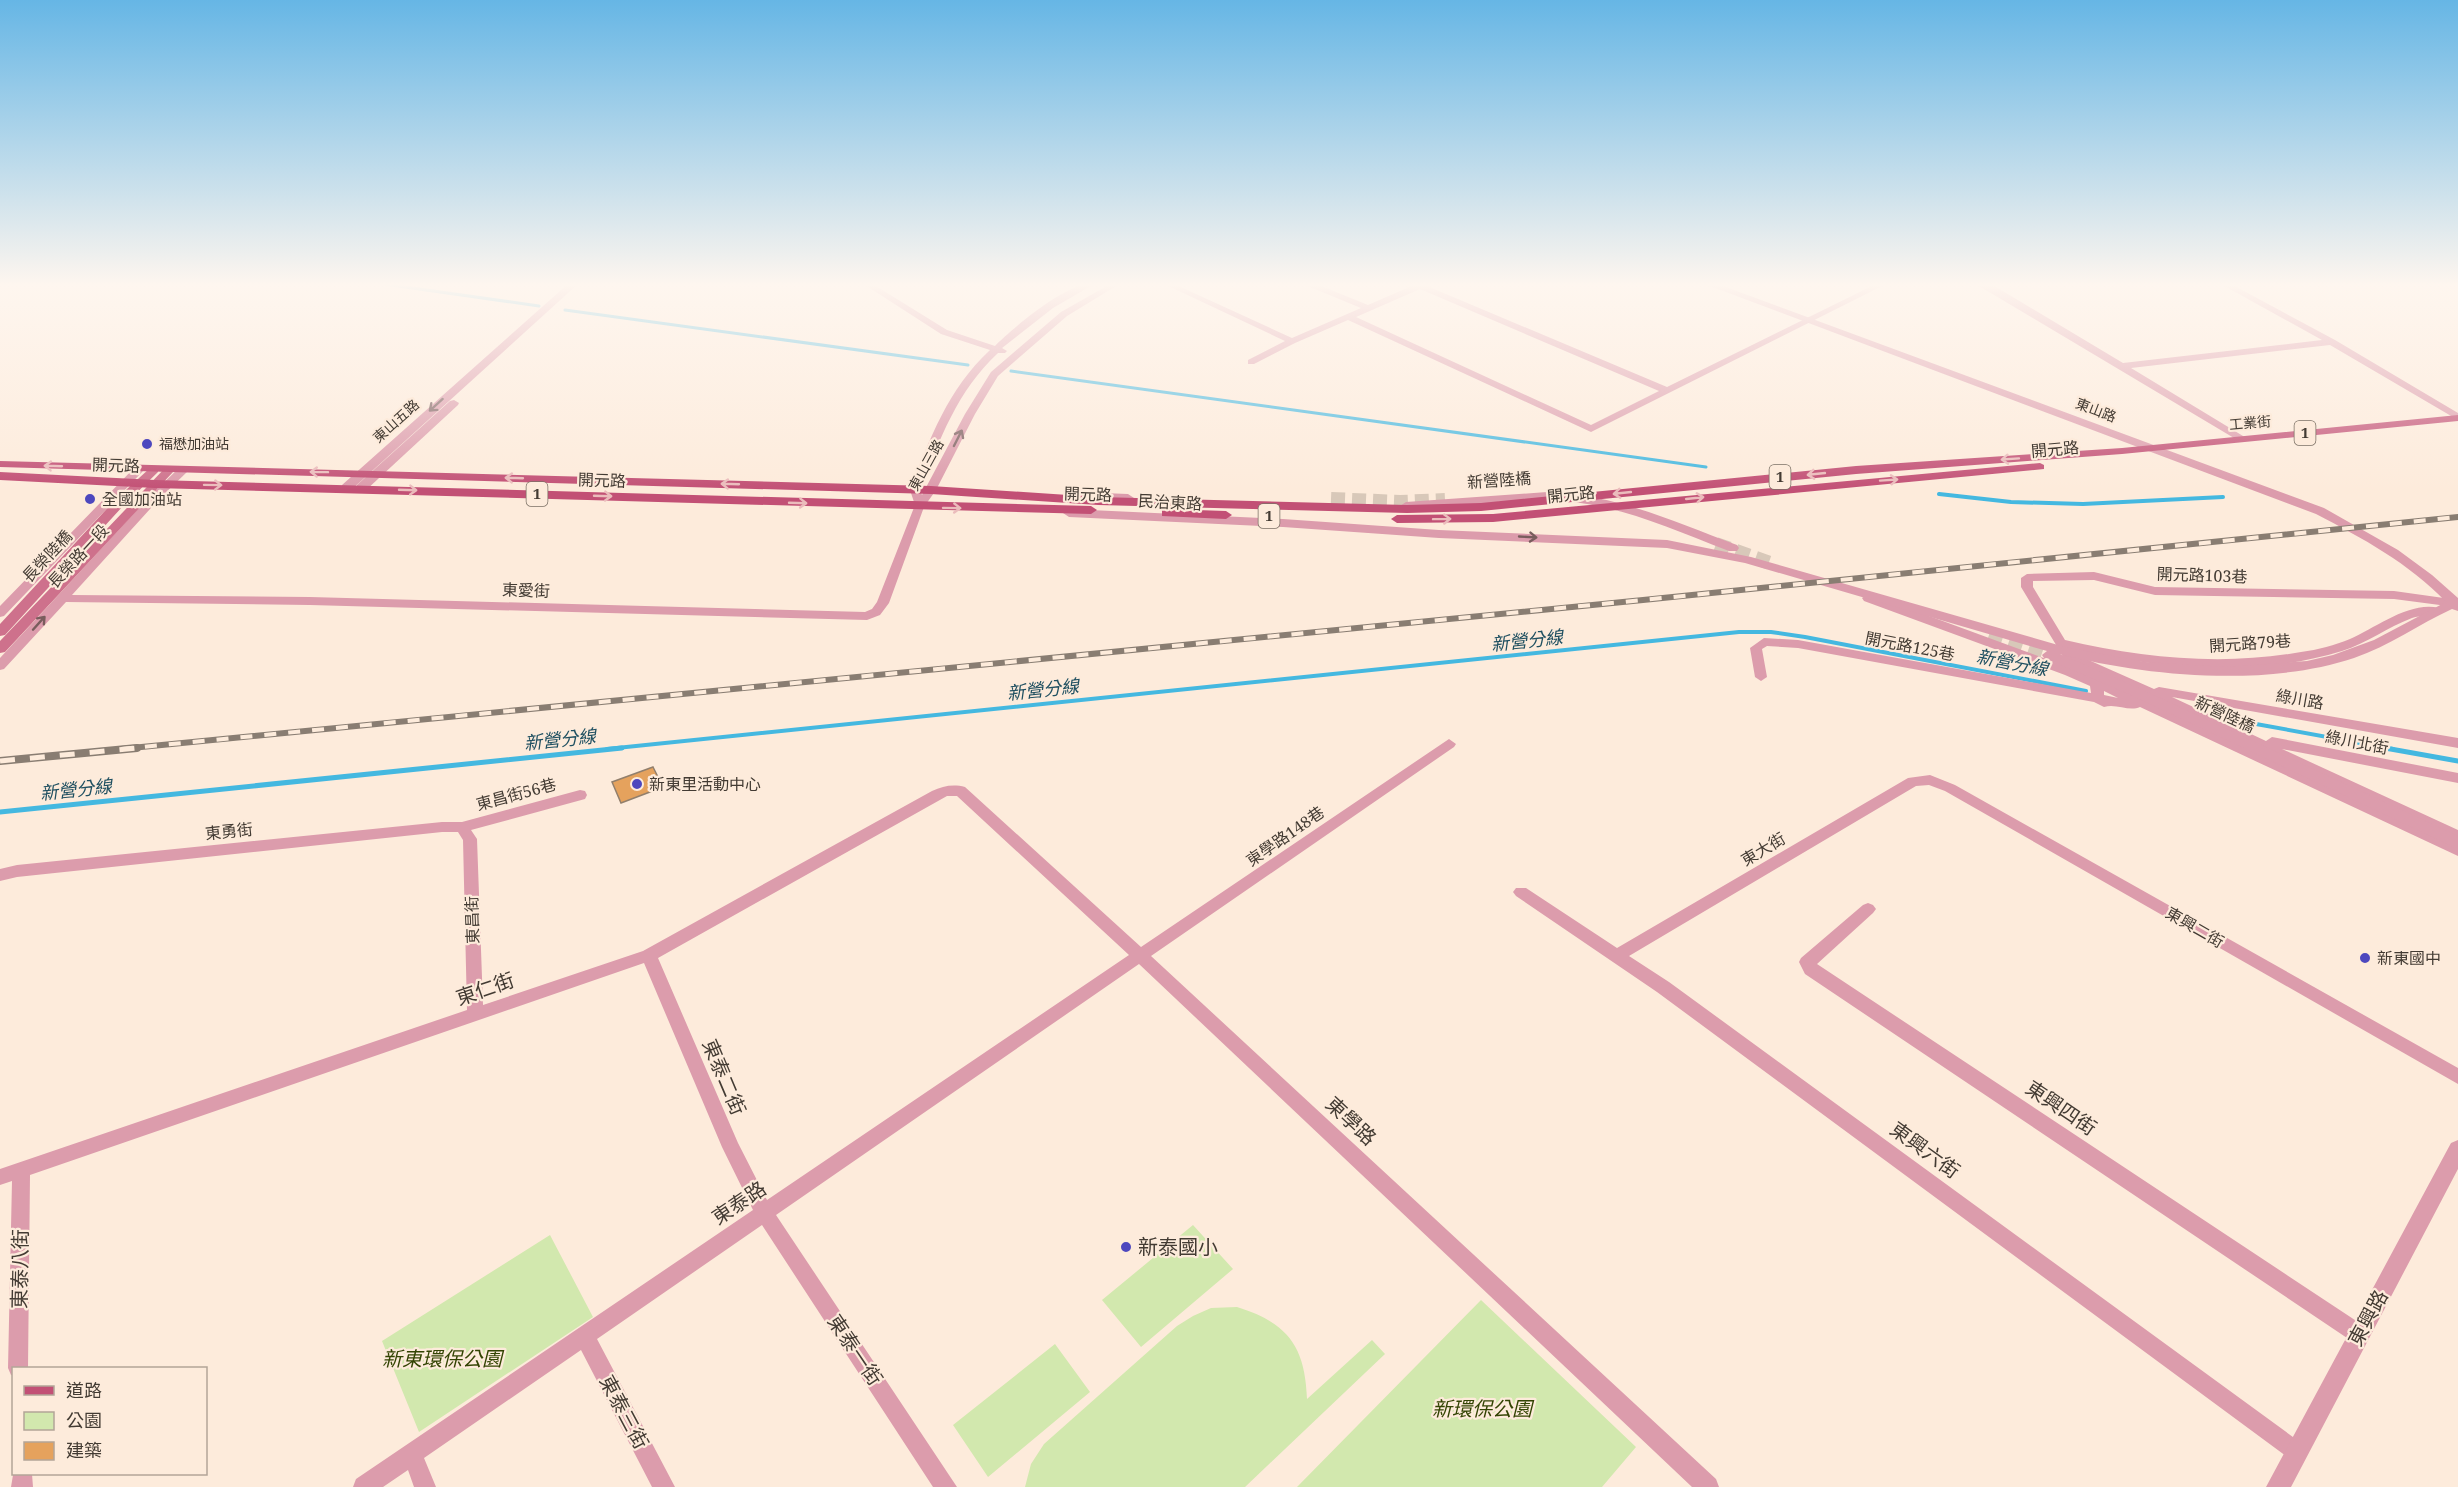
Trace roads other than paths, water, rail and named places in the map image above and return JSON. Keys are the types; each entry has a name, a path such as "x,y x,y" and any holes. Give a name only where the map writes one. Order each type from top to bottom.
{"main road":[{"name":"工業街","path":"2152,448 2458,418"},
{"name":"工業街","path":"2172,455 2458,428"},
{"name":"開元路","path":"0,464 139,470 361,473 931,490 1098,501 1407,509 1481,507 1856,470 2152,448"},
{"name":"開元路","path":"0,476 155,484 361,488 919,507 1427,520 1493,518 2172,455"},
{"path":"140,483 154,470"},
{"path":"155,484 169,470"},
{"name":"長榮陸橋","path":"0,632 140,483"},
{"name":"長榮陸橋","path":"0,649 155,484"}],"street":[{"name":"東山五路","path":"346,488 496,352"},
{"name":"東山五路","path":"361,488 511,352"},
{"name":"東山三路","path":"919,507 915,490 947,412 974,371 993,352"},
{"path":"1008,352 1017,354"},
{"path":"1251,362 1270,352"},
{"path":"1427,352 1591,429 1745,352"},
{"path":"1579,352 1667,391"},
{"name":"東山路","path":"1898,352 2320,511 2381,545 2434,582 2457,604"},
{"path":"2101,352 2243,439"},
{"path":"2124,366 2242,352"},
{"path":"2349,352 2458,418"},
{"name":"東山三路","path":"919,507 931,490 970,414 994,374 1017,354"},
{"name":"長榮路一段","path":"0,613 139,470"},
{"name":"長榮路一段","path":"0,666 61,598 183,470"},
{"name":"開元路","path":"987,493 1230,502"},
{"name":"新營陸橋","path":"1230,502 1414,506 1500,497 1569,496 1629,510 1794,571"},
{"name":"東愛街","path":"61,598 286,600 867,616 876,612 883,603 919,507"},
{"name":"民治東路","path":"985,508 1281,523"},
{"name":"新營陸橋","path":"1281,523 1437,534 1663,543 1727,554 1794,571 2043,646 2139,665 2205,671 2263,670 2308,665 2350,655 2384,640 2435,611"},
{"path":"1472,539 1499,535"},
{"name":"開元路103巷","path":"2096,682 2065,649 2027,587 2027,578 2094,576 2155,591 2394,594 2457,604"},
{"path":"1847,591 1979,637 2096,682 2458,851"},
{"path":"2435,611 2457,604"},
{"name":"開元路79巷","path":"2065,649 2144,659 2250,662 2295,657 2338,648 2414,614 2435,611"},
{"name":"新營陸橋","path":"1973,625 2138,693 2458,843"},
{"name":"開元路125巷","path":"1761,676 1756,648 1764,642 1798,644 2101,701 2157,709"},
{"path":"2065,649 2137,687 2458,836"},
{"path":"2096,682 2101,701"},
{"name":"綠川路","path":"2137,687 2458,743"},
{"name":"綠川北街","path":"2250,738 2458,778"},
{"name":"東學路148巷","path":"1139,955 1243,888 1449,744"},
{"name":"東大街","path":"1617,956 1913,781 1930,780"},
{"name":"東興二街","path":"1930,780 1960,793 2458,1077"},
{"name":"東仁街","path":"0,1177 649,955 937,795 945,791 960,791"},
{"name":"東學路","path":"960,791 1139,955 1708,1487"},
{"name":"東昌街56巷","path":"462,827 580,795"},
{"name":"東勇街","path":"0,875 17,871 332,838 462,827"},
{"name":"東昌街","path":"462,827 470,839 476,1014"},
{"name":"東興六街","path":"1521,892 1729,1035 2297,1452"},
{"name":"東興四街","path":"1868,909 1808,962 1810,969 2360,1335"},
{"name":"東泰二街","path":"649,955 731,1147 764,1213"},
{"name":"東泰路","path":"364,1487 1037,1028 1139,955"},
{"name":"東興路","path":"2278,1487 2458,1149"},
{"name":"東泰八街","path":"18,1367 21,1170"},
{"name":"東泰一街","path":"764,1213 946,1487"},
{"name":"東泰三街","path":"584,1336 664,1487"},
{"path":"412,1454 425,1487"}],"waterway":[{"path":"876,352 968,365"},
{"path":"1011,371 1706,467"},
{"path":"1939,494 2011,502 2083,504 2223,497"},
{"name":"新營分線","path":"607,749 1739,632 1771,632 1805,637 2086,691"},
{"name":"新營分線","path":"2256,724 2393,749"},
{"name":"新營分線","path":"0,812 622,748"},
{"name":"新營分線","path":"2385,748 2458,761"}],"tunnel":[{"path":"1331,499 1400,502 1445,500"},
{"path":"1716,544 1770,563"},
{"path":"1988,638 2062,663"}],"railway":[{"path":"121,749 1643,600 2458,517"},
{"path":"0,761 137,748"}],"place":[{"name":"福懋加油站","path":"147,444"},
{"name":"全國加油站","path":"90,499"},
{"name":"新東里活動中心","path":"637,784"},
{"name":"新東國中","path":"2365,958"},
{"name":"新泰國小","path":"1126,1247"}],"park label":[{"name":"新東環保公園","path":"442,1359"},
{"name":"新環保公園","path":"1482,1409"}]}
